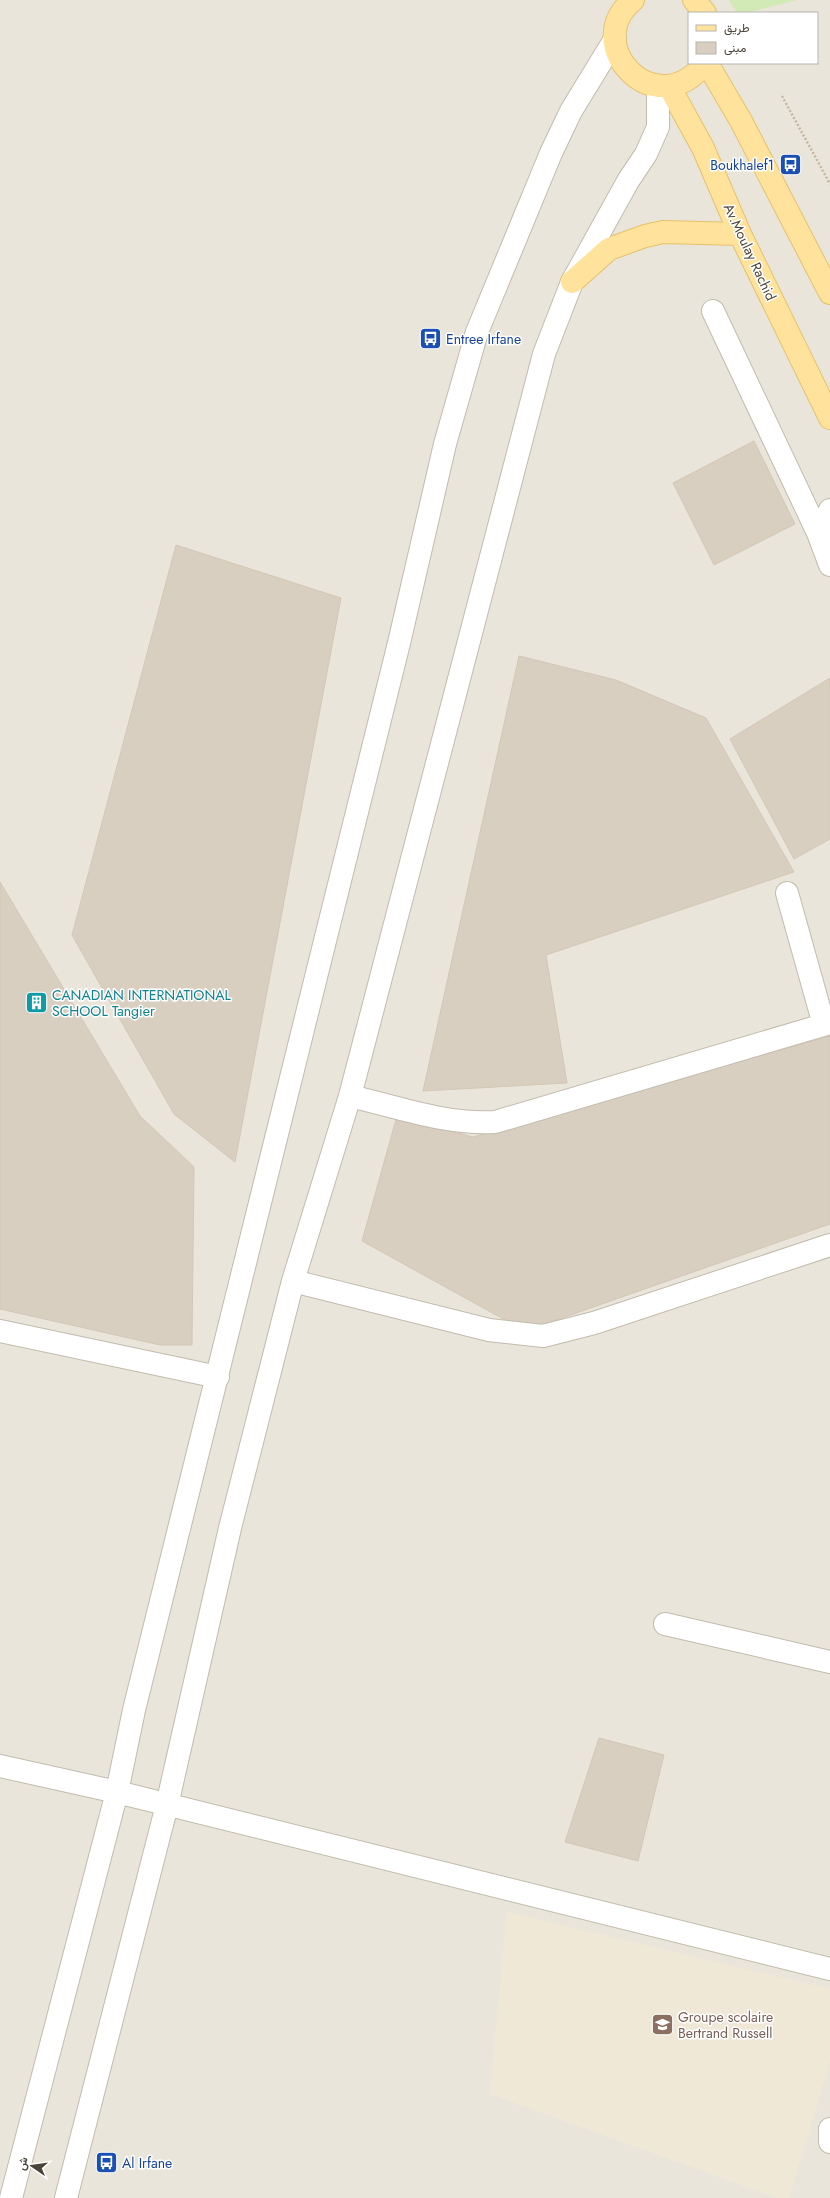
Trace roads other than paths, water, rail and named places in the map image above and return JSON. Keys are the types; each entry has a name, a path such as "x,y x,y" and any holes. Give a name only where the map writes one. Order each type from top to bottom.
{"main road":[{"path":"694,0 705,12"},
{"path":"625,3 619,19 615,39 617,52 623,65 631,75 643,82 663,86 689,80 705,64"},
{"path":"707,64 741,121 830,293"},
{"name":"Av.Moulay Rachid","path":"663,86 703,148 740,234 830,418"},
{"path":"572,282 609,249 644,236 663,232 740,234"}],"street":[{"path":"11,2198 116,1792 134,1710 218,1377 399,643 445,444 477,332 509,248 571,111 615,39"},
{"path":"66,2198 167,1806 230,1528 294,1281 350,1096 425,816 518,448 544,354 572,282 628,182 646,154 658,127 663,86"},
{"path":"713,311 818,533 830,565"},
{"path":"818,533 830,510"},
{"path":"350,1096 452,1119 475,1123 495,1122 827,1024 787,893"},
{"path":"294,1281 489,1330 543,1336 594,1323 830,1245"},
{"path":"0,1331 218,1377"},
{"path":"665,1624 830,1662"},
{"path":"0,1766 116,1792 167,1806 830,1968"},
{"path":"830,2129 830,2142"}],"place":[{"name":"Boukhalef1","path":"790,165"},
{"name":"Entree Irfane","path":"431,339"},
{"name":"CANADIAN INTERNATIONAL SCHOOL Tangier","path":"37,1003"},
{"name":"Groupe scolaire Bertrand Russell","path":"663,2025"},
{"name":"Al Irfane","path":"106,2163"}]}
